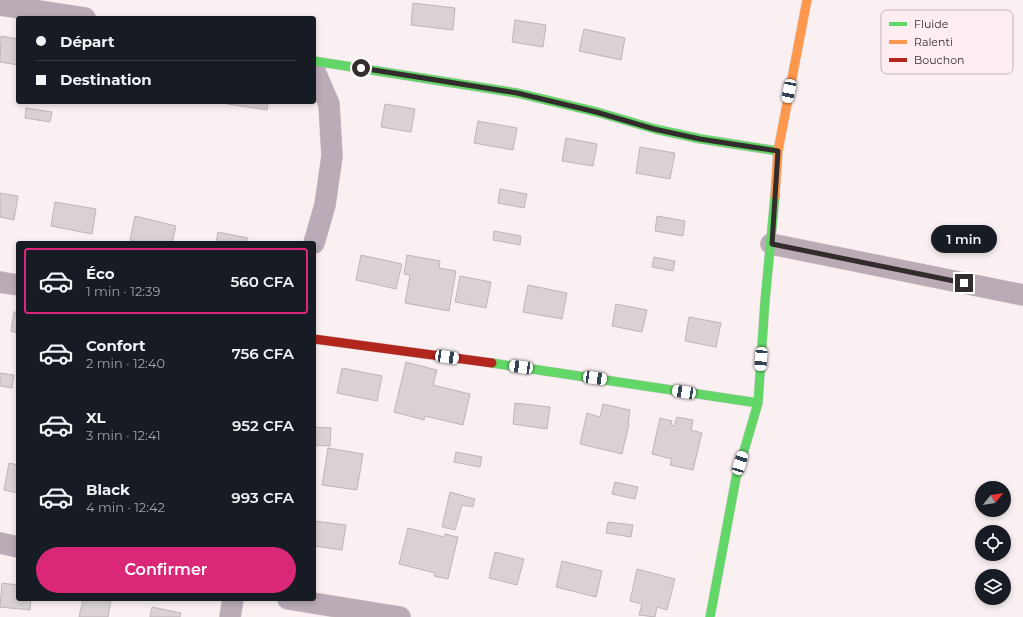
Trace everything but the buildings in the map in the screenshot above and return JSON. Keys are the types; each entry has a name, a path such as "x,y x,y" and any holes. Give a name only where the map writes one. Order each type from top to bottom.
{"street":[{"path":"710,617 736,478 758,403 765,301 772,244 778,151 807,0"},
{"path":"0,5 71,16"},
{"path":"316,61 517,93 596,112 654,129 700,139 778,151"},
{"path":"315,241 325,206 332,156 329,104 316,74"},
{"path":"772,244 1023,295"},
{"path":"0,282 16,285"},
{"path":"316,339 521,367 758,403"},
{"path":"0,543 16,547"},
{"path":"230,617 234,601"},
{"path":"300,601 400,617"}],"traffic: fast":[{"path":"316,61 517,93 597,112 655,129 701,139 778,151"},
{"path":"710,617 736,478 758,403 765,301 775,196"},
{"path":"492,363 758,403"}],"traffic: slow":[{"path":"775,196 778,151 807,0"}],"traffic: jam":[{"path":"316,339 492,363"}],"route":[{"path":"361,68 517,93 596,112 654,129 700,139 778,151 772,244 964,283"}]}
